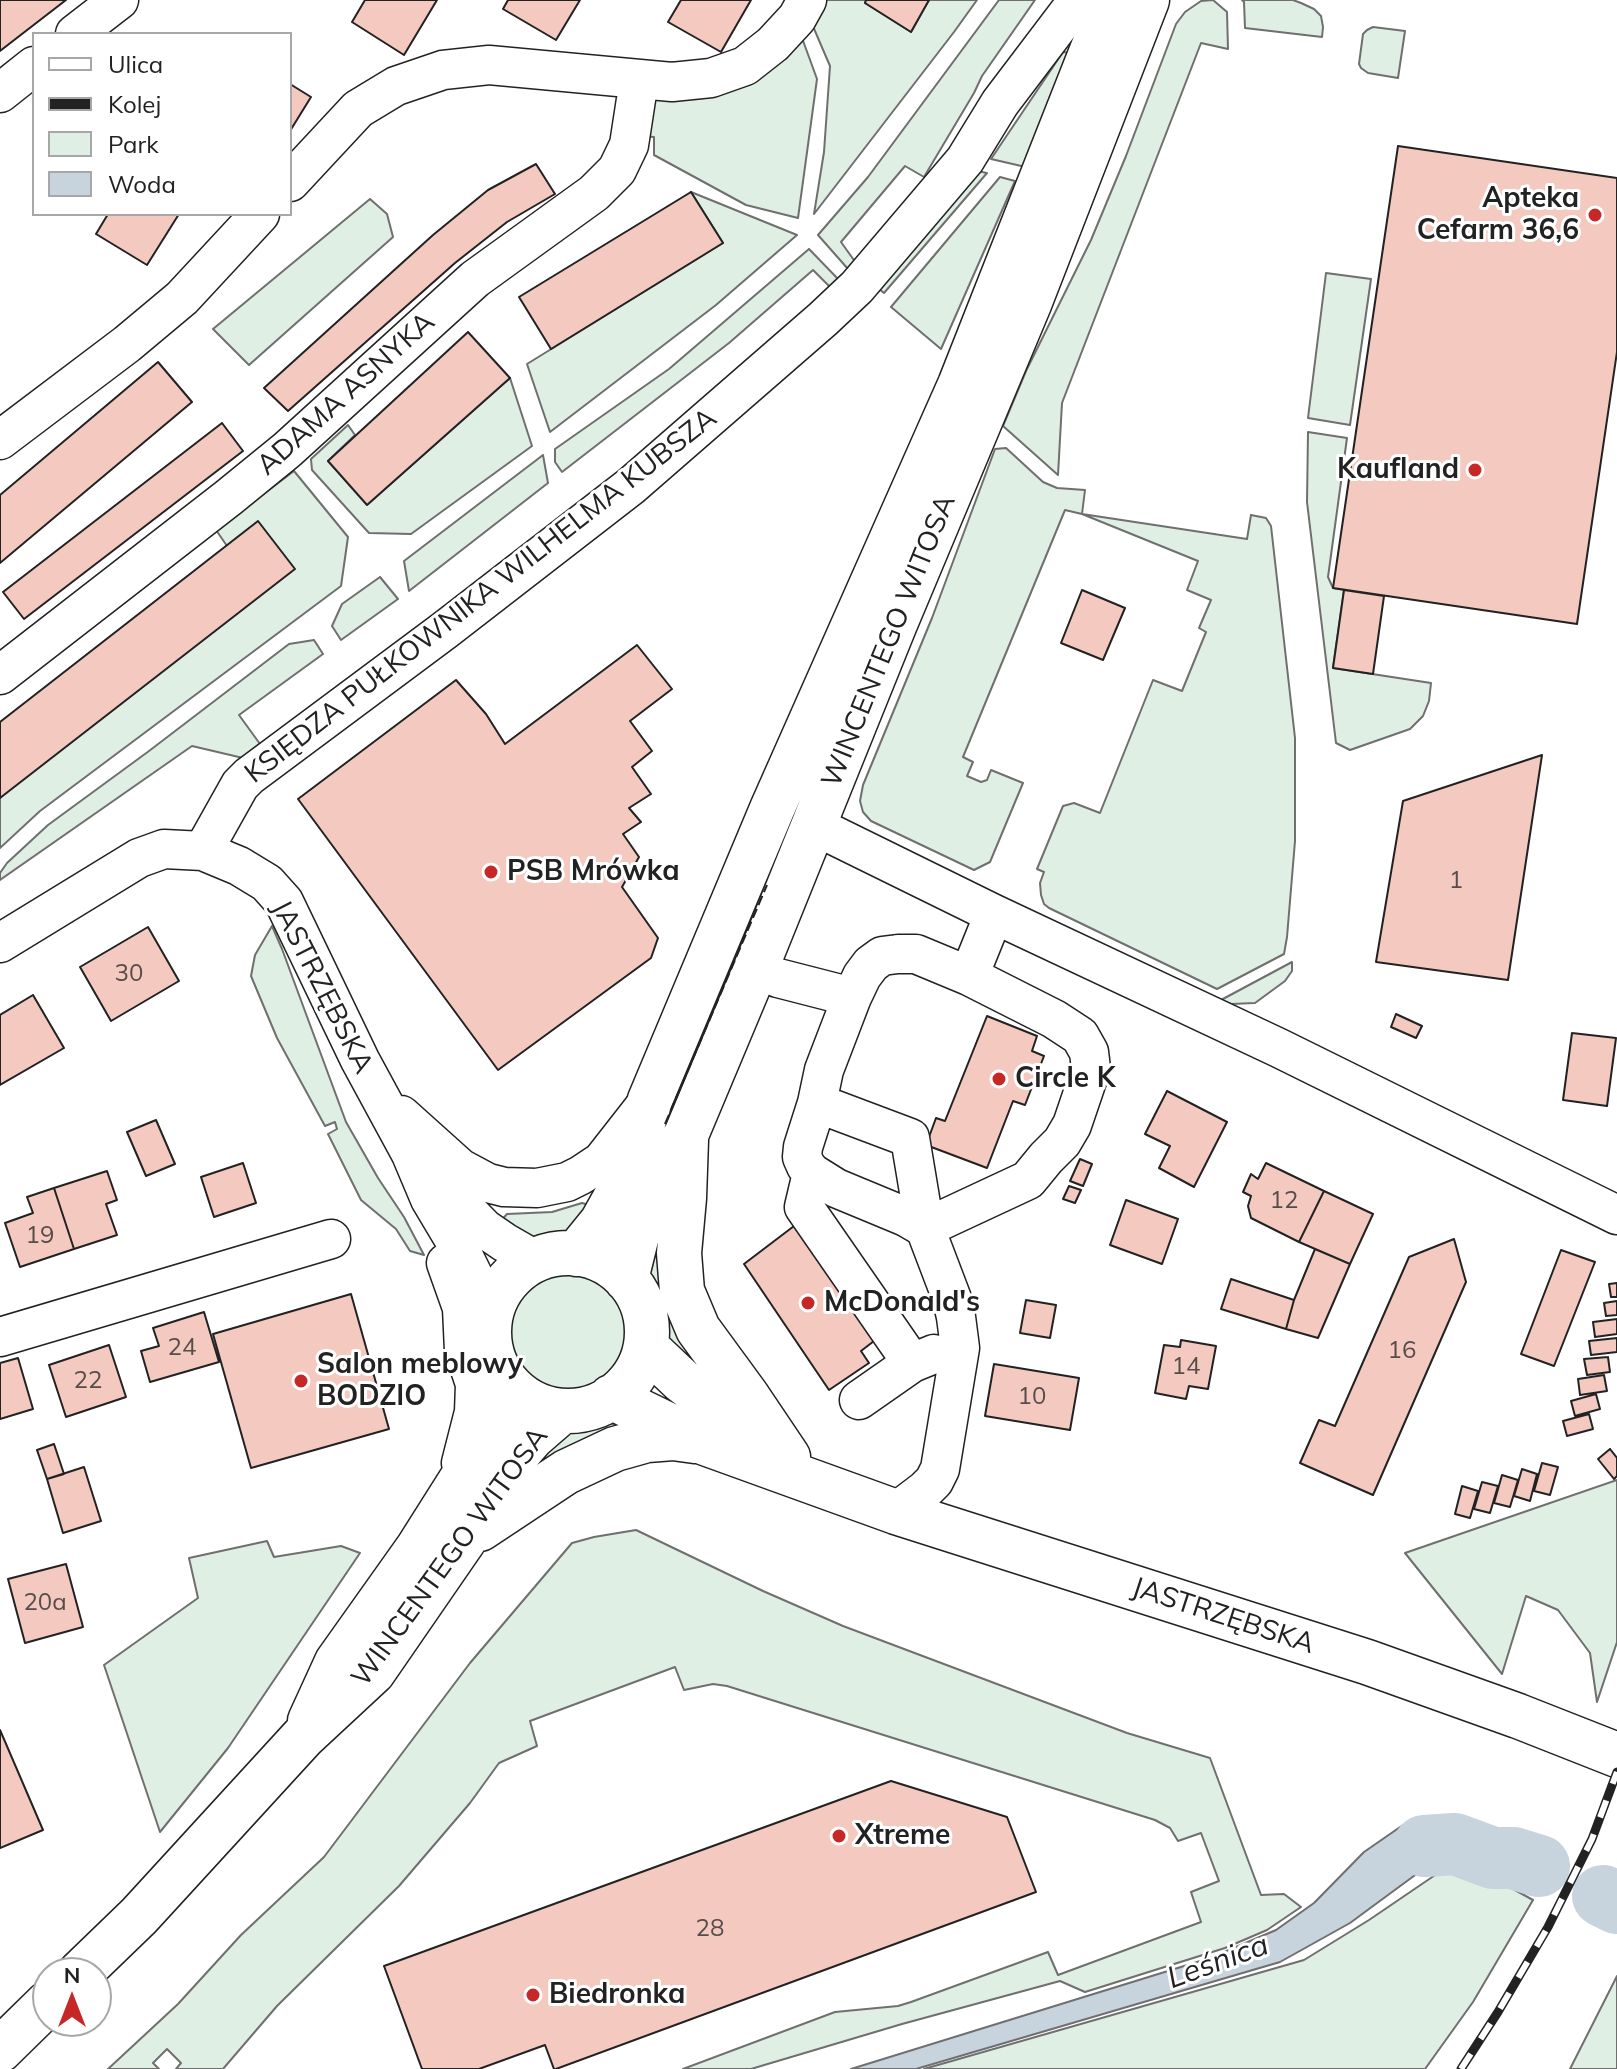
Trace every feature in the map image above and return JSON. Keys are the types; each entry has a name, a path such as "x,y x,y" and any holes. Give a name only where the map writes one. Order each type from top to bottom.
{"main road":[{"name":"WINCENTEGO WITOSA","path":"556,1257 602,1222 626,1179 650,1100 772,809 960,385 1112,0"},
{"name":"WINCENTEGO WITOSA","path":"626,1279 642,1215 652,1191 686,1135 756,968 894,626 1029,304 1147,0"},
{"path":"686,1135 679,1253 682,1291 698,1329 788,1457"},
{"path":"556,1257 591,1257 605,1262 626,1279 637,1292 646,1312 648,1336 635,1372 611,1397 588,1409 562,1411 534,1404 506,1382 493,1351 490,1324 496,1297 511,1276 556,1257"},
{"name":"JASTRZĘBSKA","path":"646,1347 682,1381 825,1486"},
{"name":"WINCENTEGO WITOSA","path":"303,1737 337,1662 485,1442 506,1382"},
{"name":"JASTRZĘBSKA","path":"611,1397 705,1443 896,1512 1367,1662 1617,1755"},
{"name":"WINCENTEGO WITOSA","path":"97,1957 139,1916 303,1737 373,1672 464,1540 519,1452 562,1411"},
{"path":"464,1540 566,1472 615,1449 647,1440 673,1438 705,1443"},
{"path":"0,2050 32,2019"}],"street":[{"path":"78,32 119,0"},
{"path":"292,180 358,109 396,86 443,70 489,65 672,82 711,78 745,66 773,44 797,18 807,0"},
{"name":"KSIĘDZA PUŁKOWNIKA WILHELMA KUBSZA","path":"203,851 240,785 249,776 631,486 857,287 965,160 1000,103 1078,0"},
{"path":"0,93 32,68"},
{"name":"ADAMA ASNYKA","path":"0,675 287,450 475,279 594,193 617,170 629,145 639,80"},
{"path":"0,440 182,298 258,216"},
{"path":"815,826 1279,1048 1617,1215"},
{"path":"0,943 139,858 164,849 203,851"},
{"name":"JASTRZĘBSKA","path":"203,851 239,866 267,883 284,902 376,1091 411,1154 430,1199 461,1251 491,1312"},
{"path":"969,976 994,914"},
{"path":"916,954 969,976 1054,1019 1080,1036 1089,1052 1091,1069 1072,1125 1062,1142 1028,1180 925,1228 836,1188 812,1173 802,1157 824,1070 852,997 862,976 882,956 916,954"},
{"path":"756,968 778,978 852,997"},
{"path":"376,1091 460,1168 488,1183 520,1188 567,1182 592,1168 602,1161 650,1100"},
{"path":"817,1103 910,1138 925,1228 952,1299 959,1332 960,1348 940,1469 925,1490 896,1512"},
{"name":"JASTRZĘBSKA","path":"411,1154 485,1229 504,1242 556,1257"},
{"path":"812,1173 804,1207 912,1363"},
{"path":"430,1199 444,1259 462,1308 464,1351 475,1384 474,1412 454,1492"},
{"path":"0,1337 331,1239"},
{"path":"859,1400 912,1363 942,1350 960,1348"}],"green space":[{"path":"819,0 866,0 865,3 911,32 929,0 977,0 814,214 824,152 830,66 809,17"},
{"path":"999,0 1035,0 982,76 924,177 905,166 841,242 856,263 848,269 818,235 868,177"},
{"path":"1213,0 1227,12 1228,49 1201,43 1062,403 1058,475 1003,426 1026,371 1091,240 1176,24 1185,12 1201,1"},
{"path":"1242,0 1293,0 1314,9 1321,16 1322,37 1245,28"},
{"path":"798,27 817,79 798,218 746,205 654,155 654,137 641,136 642,102 716,90"},
{"path":"1373,27 1405,31 1398,78 1368,73 1359,64 1363,34"},
{"path":"1063,52 1074,53 1030,168 991,159"},
{"path":"977,171 987,173 884,293 878,288"},
{"path":"1000,177 1015,181 941,349 891,307"},
{"path":"691,192 797,235 716,305 550,432 527,364 723,243"},
{"path":"370,199 387,214 393,237 249,365 213,329"},
{"path":"809,249 839,280 831,288 813,270 729,343 562,472 555,462 555,449 669,369"},
{"path":"1326,273 1371,279 1350,425 1308,418"},
{"path":"510,378 532,446 411,534 369,533 312,470 311,459 348,425 355,435 328,461 368,504"},
{"path":"1308,432 1347,438 1328,577 1333,588 1344,590 1333,668 1431,683 1423,716 1410,729 1350,750 1336,743 1307,502"},
{"path":"1006,448 1043,482 1057,488 1085,490 1082,514 1065,510 963,757 973,762 967,776 981,782 987,780 991,770 1023,783 990,862 974,870 871,821 863,812 860,801 863,785 932,618 995,449"},
{"path":"543,455 548,483 409,591 404,561"},
{"path":"294,471 348,537 341,586 40,811 0,848 0,798 227,546 216,530"},
{"path":"1082,514 1247,539 1251,515 1266,518 1271,526 1295,738 1295,841 1287,937 1284,954 1217,989 1049,908 1041,895 1040,883 1044,872 1037,869 1063,806 1074,803 1100,813 1153,680 1182,691 1206,632 1199,628 1211,600 1187,590 1198,561"},
{"path":"380,577 398,599 341,640 332,626 342,604"},
{"path":"314,640 323,654 239,715 260,744 243,758 192,746 0,880 0,873 7,863 48,825 289,644"},
{"path":"272,926 346,1122 424,1255 410,1251 396,1229 361,1200 328,1134 337,1129 335,1122 325,1126 277,1038 251,976 255,955"},
{"path":"1292,962 1292,971 1285,981 1255,1003 1231,1004 1221,1000"},
{"path":"582,1203 597,1207 571,1233 547,1238 526,1237 499,1223 507,1214 552,1212"},
{"path":"667,1236 736,1401 669,1346 661,1306 648,1272 648,1242"},
{"path":"568,1269 592,1274 612,1288 626,1308 631,1332 626,1356 612,1376 592,1390 568,1395 544,1390 524,1376 510,1356 505,1332 510,1308 524,1288 544,1274"},
{"path":"606,1423 624,1425 533,1480 529,1459 572,1428"},
{"path":"1617,1480 1617,1642 1597,1702 1590,1653 1558,1610 1526,1596 1502,1674 1405,1553"},
{"path":"636,1530 843,1626 1127,1733 1210,1758 1261,1895 1284,1894 1301,1907 1267,1930 1225,1948 1085,1992 1060,1981 751,2069 683,2069 835,2012 898,2006 1048,1952 1058,1975 1201,1922 1191,1892 1219,1881 1201,1833 1178,1841 1170,1828 1155,1820 727,1686 713,1684 684,1690 675,1667 530,1721 537,1746 499,1763 470,1803 399,1886 277,2006 223,2069 176,2069 181,2063 167,2049 153,2063 159,2069 108,2069 178,2004 241,1935 324,1857 470,1663 572,1543"},
{"path":"267,1541 274,1557 341,1546 360,1553 228,1748 160,1832 104,1665 198,1598 189,1558"},
{"path":"1444,1869 1495,1879 1533,1900 1473,2002 1425,2069 924,2069 1304,1960"},
{"path":"1617,1976 1617,2069 1570,2069"}],"water":[{"path":"1403,1825 1493,1829 1524,1840 1494,1872 1441,1856 1350,1923 1280,1962 916,2069 851,2069 1210,1958 1276,1930 1314,1903 1364,1852"}],"building":[{"path":"0,0 66,0 0,51"},
{"path":"365,0 437,0 404,55 352,22"},
{"path":"508,0 580,0 556,40 503,9"},
{"path":"681,0 751,0 721,52 668,22"},
{"path":"866,0 929,0 911,32 865,3"},
{"path":"292,85 311,97 292,128"},
{"name":"Kaufland","path":"1398,146 1617,178 1617,352 1577,624 1333,588"},
{"path":"536,164 555,194 507,222 455,263 288,411 264,388 433,235 488,190"},
{"path":"691,192 723,243 551,349 519,297"},
{"path":"107,216 178,216 147,265 96,234"},
{"path":"468,332 510,378 367,505 328,461"},
{"path":"158,362 192,402 0,563 0,495"},
{"path":"222,423 243,451 24,619 3,592"},
{"path":"258,521 295,569 0,798 0,722"},
{"path":"1082,590 1125,608 1103,660 1061,643"},
{"path":"1344,590 1384,596 1373,674 1333,668"},
{"name":"PSB Mrówka","path":"637,645 672,689 630,721 652,751 632,767 651,794 629,808 641,822 623,834 639,857 622,887 658,938 651,958 498,1070 298,799 456,680 486,714 505,744"},
{"path":"1542,755 1508,980 1376,962 1403,801"},
{"path":"148,927 179,981 111,1021 80,967"},
{"path":"33,995 64,1048 0,1085 0,1015"},
{"path":"1396,1014 1422,1026 1416,1038 1391,1027"},
{"name":"Circle K","path":"987,1016 1037,1036 1032,1051 1044,1056 1025,1105 1013,1101 987,1168 926,1145 936,1118 945,1121"},
{"path":"1572,1033 1616,1038 1607,1106 1563,1100"},
{"path":"1167,1091 1227,1122 1194,1187 1159,1168 1170,1146 1145,1134"},
{"path":"156,1120 175,1164 146,1176 127,1132"},
{"path":"1080,1159 1092,1164 1083,1186 1070,1181"},
{"path":"243,1163 256,1203 214,1217 201,1177"},
{"path":"1266,1163 1324,1191 1299,1242 1251,1218 1248,1206 1251,1196 1243,1192 1251,1174 1258,1179"},
{"path":"107,1171 117,1200 106,1204 117,1235 74,1249 54,1188"},
{"path":"1069,1186 1081,1190 1075,1203 1063,1199"},
{"path":"54,1188 74,1249 20,1267 5,1223 33,1213 27,1197"},
{"path":"1324,1191 1373,1214 1350,1264 1299,1242"},
{"path":"1126,1200 1178,1219 1162,1264 1110,1245"},
{"name":"McDonald's","path":"794,1226 874,1341 861,1351 869,1363 829,1390 744,1264"},
{"path":"1454,1239 1466,1282 1373,1495 1300,1463 1319,1420 1335,1426 1409,1257"},
{"path":"1315,1249 1350,1264 1318,1338 1286,1329"},
{"path":"1561,1250 1595,1262 1554,1366 1521,1354"},
{"path":"1231,1279 1294,1300 1286,1329 1221,1309"},
{"path":"1617,1283 1617,1297 1611,1297 1609,1284"},
{"name":"Salon meblowy BODZIO","path":"351,1294 389,1429 251,1468 213,1334"},
{"path":"1026,1300 1056,1305 1050,1338 1020,1333"},
{"path":"1617,1301 1617,1315 1606,1316 1604,1303"},
{"path":"204,1312 219,1362 150,1382 141,1351 159,1346 153,1328"},
{"path":"1617,1319 1617,1334 1595,1337 1593,1322"},
{"path":"1617,1338 1617,1352 1591,1355 1589,1341"},
{"path":"1181,1340 1216,1346 1208,1389 1189,1386 1186,1399 1155,1393 1164,1345 1180,1347"},
{"path":"109,1345 126,1397 66,1417 49,1365"},
{"path":"1608,1357 1610,1372 1587,1375 1584,1359"},
{"path":"18,1358 33,1409 0,1419 0,1363"},
{"path":"994,1364 1079,1378 1070,1430 985,1416"},
{"path":"1604,1375 1607,1391 1580,1395 1578,1379"},
{"path":"1596,1394 1600,1409 1575,1416 1571,1401"},
{"path":"1589,1414 1593,1429 1567,1436 1563,1421"},
{"path":"54,1444 64,1474 47,1479 37,1450"},
{"path":"1610,1449 1617,1458 1617,1476 1614,1479 1598,1459"},
{"path":"1542,1463 1558,1467 1550,1495 1534,1491"},
{"path":"84,1467 101,1521 63,1533 47,1479"},
{"path":"1522,1469 1537,1474 1530,1501 1514,1496"},
{"path":"1502,1475 1518,1480 1510,1507 1494,1503"},
{"path":"1482,1482 1498,1486 1490,1513 1474,1509"},
{"path":"1462,1486 1478,1491 1470,1518 1455,1514"},
{"path":"66,1564 83,1627 25,1643 8,1579"},
{"path":"0,1730 43,1830 0,1848"},
{"path":"891,1781 1007,1817 1036,1892 556,2069 545,2045 479,2069 422,2069 384,1966"}],"waterway":[{"name":"Leśnica","path":"1424,1846 1455,1844 1493,1858 1513,1858 1539,1866"},
{"name":"Leśnica","path":"1603,1896 1617,1903"}],"railway":[{"path":"1461,2069 1548,1927 1592,1839 1617,1772"}],"fence":[{"path":"665,1124 767,885"}],"place":[{"name":"Apteka Cefarm 36,6","path":"1595,215"},
{"name":"Kaufland","path":"1475,470"},
{"name":"PSB Mrówka","path":"491,872"},
{"name":"Circle K","path":"999,1079"},
{"name":"McDonald's","path":"808,1303"},
{"name":"Salon meblowy BODZIO","path":"301,1381"},
{"name":"Xtreme","path":"839,1836"},
{"name":"Biedronka","path":"533,1995"}]}
